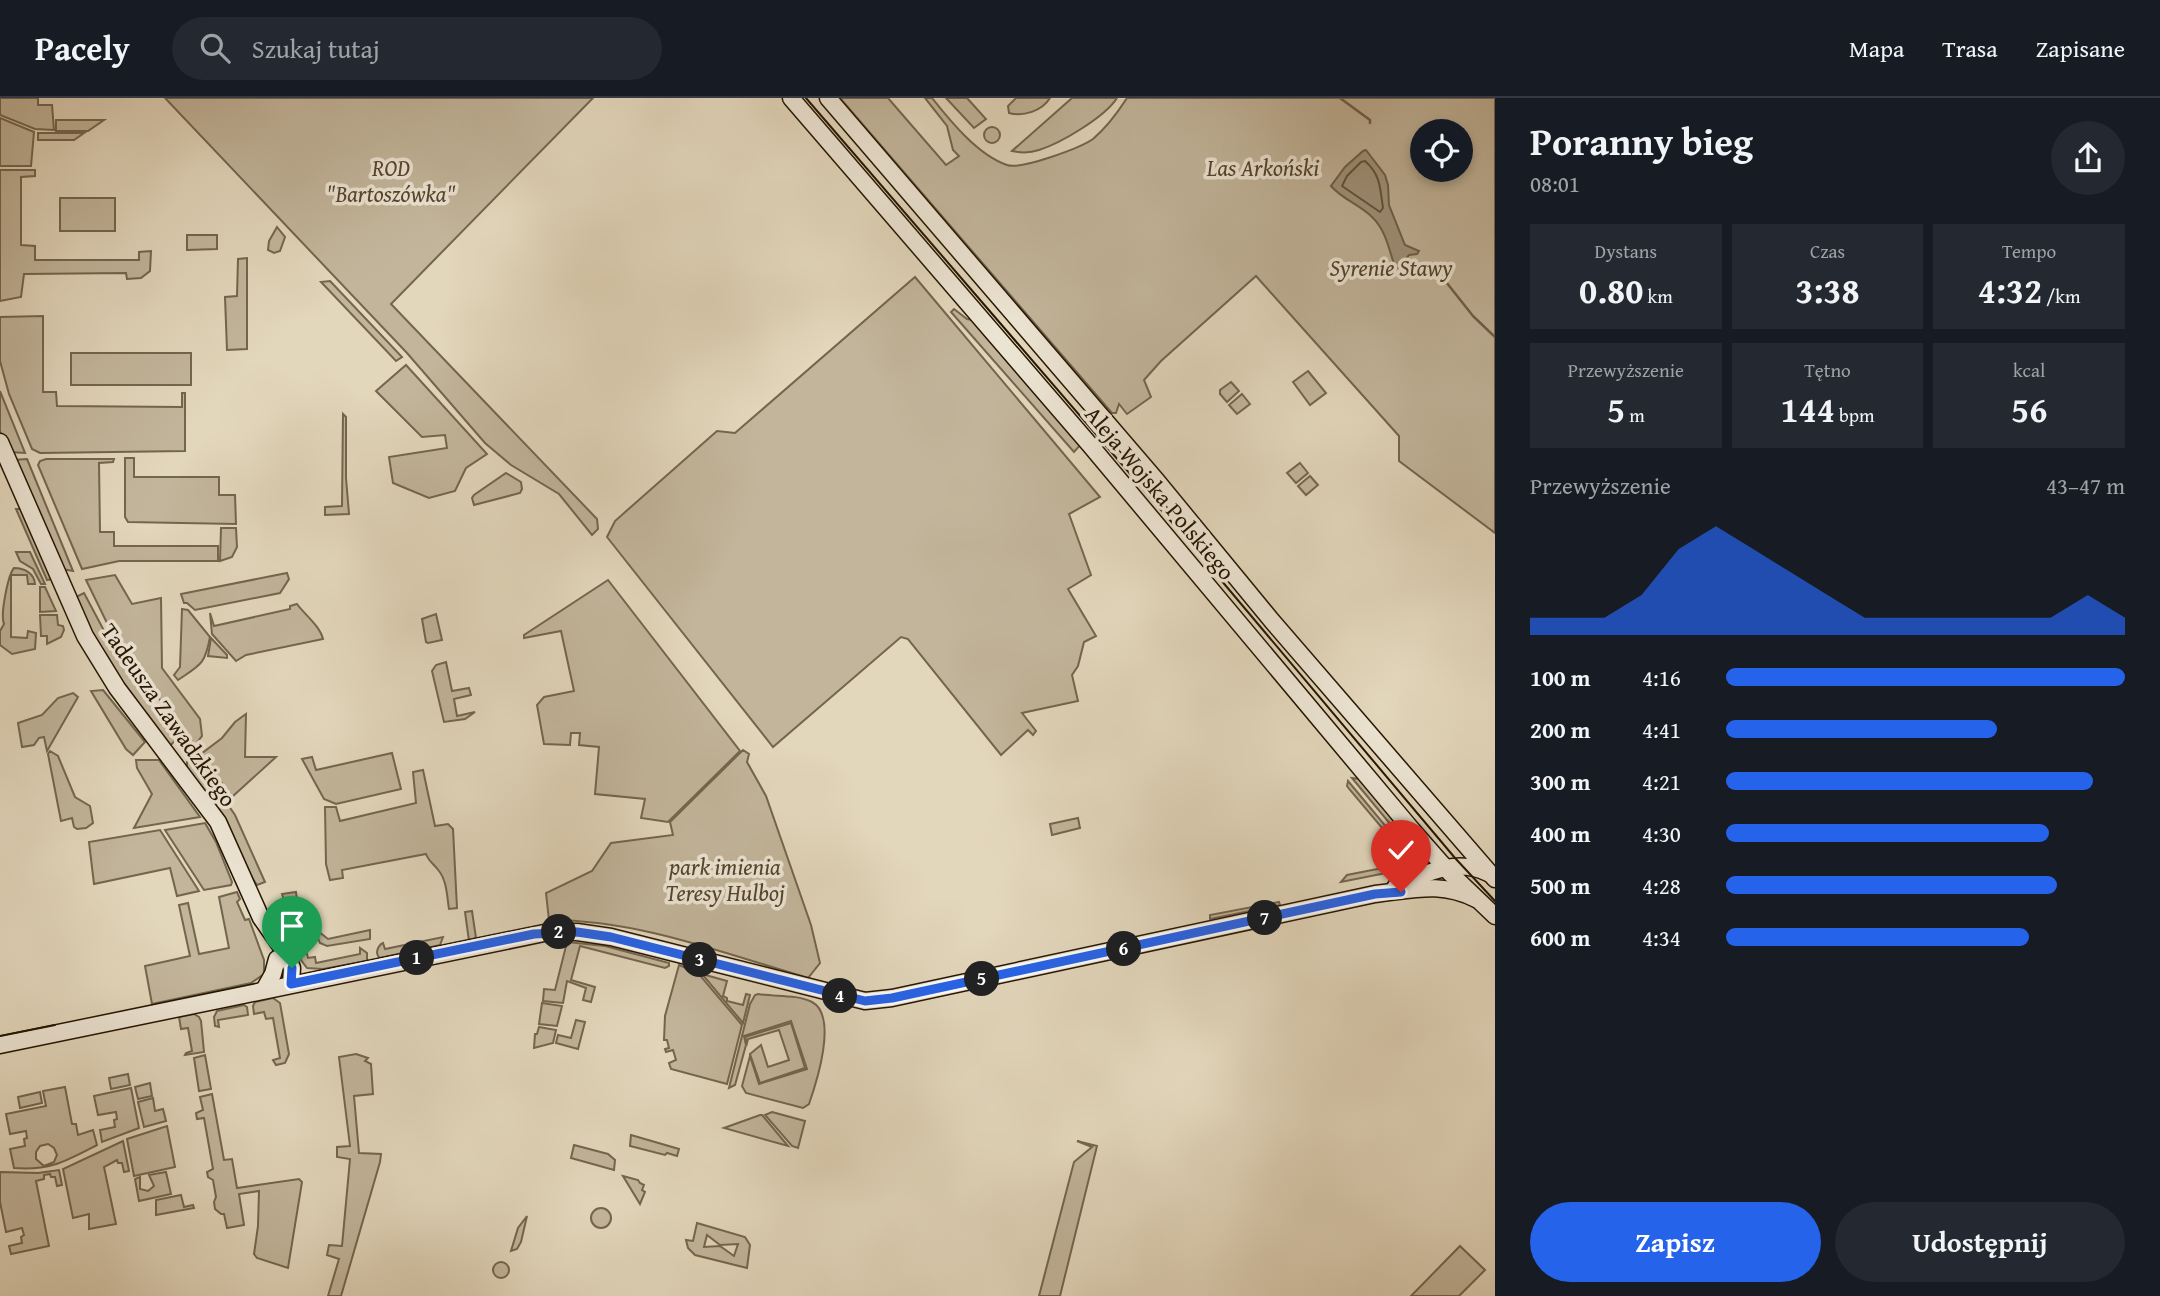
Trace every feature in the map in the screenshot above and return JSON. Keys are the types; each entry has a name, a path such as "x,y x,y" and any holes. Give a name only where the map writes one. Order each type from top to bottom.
{"street":[{"name":"Aleja Wojska Polskiego","path":"791,98 1108,466 1413,831 1495,916"},
{"name":"Aleja Wojska Polskiego","path":"828,98 1494,878"},
{"name":"Tadeusza Zawadzkiego","path":"0,442 85,636 117,688 212,813 233,852 261,918 287,955 292,968 291,984"},
{"path":"1397,886 1410,875 1418,862 1419,847 1413,831"},
{"path":"0,1045 534,934 565,932 611,937 840,996 865,1001 892,998 1375,894 1429,880 1449,868 1469,849"},
{"path":"1449,868 1478,869 1494,878"},
{"path":"1375,894 1397,886 1429,880 1476,898"},
{"name":"Tadeusza Zawadzkiego","path":"272,934 277,959 291,984"},
{"path":"264,990 273,974 277,959"}],"green space":[{"path":"0,98 38,98 38,105 52,105 54,130 35,129 0,115"},
{"name":"ROD \"Bartoszówka\"","path":"165,98 593,98 391,304 597,519 598,529 592,535 559,494 511,465 485,443 407,353"},
{"name":"Las Arkoński","path":"840,98 888,98 946,165 959,156 953,150 947,126 925,98 932,98 976,146 996,160 1014,166 1050,157 1093,139 1112,120 1127,98 1495,98 1495,533 1399,461 1399,436 1256,276 1161,361 1144,380 1151,397 1127,414 1119,404 1116,413 1112,413"},
{"path":"946,98 967,98 986,119 974,128"},
{"path":"1016,98 1050,98 1047,103 1032,112 1009,113 1008,106"},
{"path":"1072,98 1117,98 1093,121 1059,142 1032,152 1012,151"},
{"path":"0,118 34,132 31,166 0,166"},
{"path":"56,120 104,120 88,131 56,131"},
{"path":"992,127 1000,135 992,143 984,135"},
{"path":"38,133 84,133 74,140 38,140"},
{"path":"0,170 35,170 35,176 21,177 21,245 35,246 35,260 139,260 139,252 151,251 150,271 141,278 127,279 126,273 24,274 21,297 0,301"},
{"path":"60,198 115,198 115,231 60,231"},
{"path":"277,227 285,237 280,251 274,253 268,250 269,241"},
{"path":"187,235 217,235 217,249 187,250"},
{"path":"247,258 247,349 227,350 225,297 237,296 238,259"},
{"path":"915,277 1100,497 1069,514 1091,575 1068,589 1096,636 1084,642 1078,666 1072,675 1078,701 1022,713 1036,731 1033,735 1028,730 1001,755 908,639 901,637 773,747 607,537 615,521 717,431 735,433"},
{"path":"330,281 402,357 396,361 321,282"},
{"path":"954,309 967,319 978,321 1082,443 1074,452 951,312"},
{"path":"43,316 43,392 56,392 57,406 182,407 182,393 185,393 185,451 40,453 32,449 9,394 0,361 0,317"},
{"path":"71,353 191,353 191,385 71,385"},
{"path":"406,365 487,454 466,468 455,491 429,498 393,483 389,457 447,448 445,435 422,437 376,391"},
{"path":"1308,371 1326,393 1310,405 1293,382"},
{"path":"1231,382 1239,391 1227,402 1220,390"},
{"path":"0,391 25,453 9,452 0,431"},
{"path":"1242,394 1250,404 1237,414 1229,405"},
{"path":"343,414 346,417 349,514 325,515 325,507 342,506"},
{"path":"125,458 134,458 134,477 219,477 219,495 235,495 236,524 128,522 125,517"},
{"path":"27,459 73,571 62,569 13,460"},
{"path":"46,459 114,459 113,462 99,463 100,532 114,532 114,546 218,546 218,561 119,561 82,569 38,465"},
{"path":"1300,463 1308,473 1296,483 1287,473"},
{"path":"506,473 521,482 520,493 474,505 474,495"},
{"path":"1310,476 1318,485 1306,495 1298,486"},
{"path":"16,509 23,509 52,579 47,580"},
{"path":"221,528 236,528 237,547 232,557 220,561"},
{"path":"16,552 30,552 45,584 41,584 33,569 20,561"},
{"path":"14,568 28,572 35,584 28,584 27,575 11,575 11,637 27,638 28,631 36,633 35,649 12,654 0,645 0,631 4,624 7,586 12,572"},
{"path":"287,573 289,579 280,593 195,610 184,603 181,594"},
{"path":"115,575 132,604 161,598 162,668 200,719 202,736 195,745 124,653 86,580"},
{"path":"608,580 740,751 668,822 641,818 645,799 595,794 599,747 579,745 580,733 571,733 570,745 544,744 537,705 544,697 574,691 561,631 524,638 524,635"},
{"path":"40,587 45,587 56,611 40,612"},
{"path":"84,593 118,657 178,737 170,746 115,676 72,599"},
{"path":"297,604 316,625 323,639 246,655 236,661 212,634 210,613 214,626 290,609 290,606"},
{"path":"182,609 188,610 210,637 203,659 192,671 178,680 174,675 180,667"},
{"path":"436,614 442,640 428,643 422,619"},
{"path":"40,615 57,615 58,625 63,626 64,630 61,637 47,644 47,636 41,636"},
{"path":"211,638 227,655 227,658 208,656"},
{"path":"446,662 452,691 469,688 471,695 454,699 457,716 475,712 465,719 444,722 432,671 436,665"},
{"path":"103,690 145,742 133,755 126,749 91,691"},
{"path":"73,693 78,697 47,751 44,737 39,738 34,745 22,747 18,723 42,715 58,698"},
{"path":"246,714 245,757 276,757 232,797 201,754"},
{"name":"park imienia Teresy Hulboj","path":"743,750 749,754 747,762 766,796 811,925 820,963 808,978 648,932 582,921 549,920 546,893 592,871 611,843 673,835 670,822"},
{"path":"50,751 58,756 75,797 90,806 93,823 86,828 74,827 72,818 61,821 48,754"},
{"path":"392,753 401,789 336,804 324,799 302,759 312,757 316,770"},
{"path":"196,758 235,815 265,882 257,885 246,869 187,767 187,762"},
{"path":"136,760 159,760 200,817 134,828 152,794 137,768"},
{"path":"423,770 435,826 448,824 453,829 457,908 449,909 444,879 426,854 342,870 343,878 330,880 326,864 325,807 336,807 340,821 416,803 413,772"},
{"path":"1352,778 1360,779 1408,838 1401,837"},
{"path":"1348,781 1393,835 1388,835 1350,790"},
{"path":"1078,818 1080,828 1052,835 1050,824"},
{"path":"205,823 216,842 231,885 204,890 165,830"},
{"path":"160,830 199,891 177,896 170,868 94,884 89,842"},
{"path":"1389,836 1394,837 1408,854 1403,866 1396,871 1341,882 1347,875 1393,866 1399,858 1398,853 1393,852"},
{"path":"237,892 240,899 237,902 245,920 249,919 264,960 264,974 251,983 152,1004 145,966 190,956 179,905 188,903 199,954 229,948 219,897"},
{"path":"296,892 300,928 292,928 282,894"},
{"path":"1279,902 1280,905 1210,919 1210,915"},
{"path":"472,911 476,938 469,941 465,912"},
{"path":"370,930 370,939 327,946 320,943 316,933 318,931 328,939"},
{"path":"302,934 308,958 315,957 316,963 360,954 360,948 367,953 367,961 323,969 307,968 301,960 295,937"},
{"path":"443,937 440,945 380,958 377,955 378,947 383,943 385,949"},
{"path":"567,942 605,946 669,963 669,966 665,968 580,946 571,980 595,987 591,1002 583,1000 586,988 567,981 563,1003 543,1001 544,989 555,990"},
{"path":"679,965 698,973 742,1025 727,1084 671,1069 669,1063 676,1060 673,1050 666,1052 665,1049 669,1048 667,1040 664,1040 665,1016"},
{"path":"702,974 727,981 723,996 727,1001 743,1005 746,994 750,995 743,1023"},
{"path":"758,994 799,998 812,1002 820,1009 825,1034 823,1050 809,1104 803,1108 746,1093 742,1086 750,1056 759,1084 807,1069 791,1021 744,1036 746,1045 735,1085 729,1088 750,1004"},
{"path":"273,998 280,1003 289,1054 285,1063 276,1065 273,1060 280,1058 273,1018 266,1019 264,1012 254,1014 253,1006 255,1002"},
{"path":"542,1003 562,1006 557,1026 539,1024"},
{"path":"244,1005 248,1015 218,1020 219,1027 215,1026 214,1017 217,1011"},
{"path":"194,1014 201,1021 204,1052 185,1055 192,1051 188,1028 181,1029 179,1017"},
{"path":"576,1020 585,1022 578,1049 556,1043 558,1035 571,1038"},
{"path":"791,1023 805,1068 760,1083 750,1054 761,1045 768,1067 789,1060 779,1030 748,1039 747,1043 745,1037"},
{"path":"539,1027 556,1030 553,1043 534,1048 535,1034"},
{"path":"356,1054 368,1058 365,1061 371,1064 373,1094 354,1096 359,1153 381,1154 341,1296 328,1296 339,1259 327,1255 329,1245 342,1246 350,1159 337,1157 337,1147 350,1146 339,1057"},
{"path":"205,1055 211,1089 199,1091 194,1058"},
{"path":"128,1074 130,1085 111,1089 109,1078"},
{"path":"150,1083 152,1096 138,1099 135,1087"},
{"path":"65,1087 72,1124 76,1124 78,1135 93,1130 97,1145 48,1166 14,1168 10,1149 25,1146 26,1131 10,1134 6,1114 46,1106 43,1091","holes":["48,1144 54,1148 57,1155 54,1162 44,1166 36,1159 40,1146"]},
{"path":"131,1088 139,1128 102,1142 100,1130 115,1127 116,1112 98,1115 94,1096"},
{"path":"40,1092 42,1103 20,1108 18,1097"},
{"path":"212,1094 224,1160 232,1159 237,1188 299,1179 302,1182 288,1268 257,1258 254,1254 259,1191 239,1194 244,1225 227,1228 224,1214 215,1209 213,1180 208,1177 207,1172 213,1169 204,1118 197,1119 196,1113 203,1110 200,1097"},
{"path":"153,1098 155,1111 163,1109 166,1121 144,1127 138,1102"},
{"path":"772,1112 805,1121 798,1148 792,1146 765,1115"},
{"path":"762,1115 788,1146 724,1128"},
{"path":"167,1126 175,1167 134,1176 127,1139"},
{"path":"631,1135 679,1149 677,1156 630,1146"},
{"path":"123,1141 129,1171 124,1172 122,1163 117,1160 104,1167 116,1224 89,1229 89,1214 73,1218 63,1169"},
{"path":"1077,1141 1097,1146 1060,1296 1039,1296 1074,1162 1092,1147"},
{"path":"574,1145 608,1154 615,1160 614,1170 571,1158"},
{"path":"59,1170 62,1185 57,1186 55,1177 50,1174 36,1181 49,1246 11,1254 9,1246 22,1243 21,1237 24,1235 22,1228 6,1232 0,1202 0,1172 38,1173"},
{"path":"166,1172 171,1194 139,1201 135,1179 140,1177 140,1189 148,1191 154,1186 149,1175"},
{"path":"623,1176 638,1180 644,1185 642,1190 645,1192 640,1204"},
{"path":"181,1195 184,1207 193,1205 194,1208 156,1215 156,1200"},
{"path":"601,1208 608,1211 611,1218 608,1225 601,1228 594,1225 591,1218 594,1211"},
{"path":"527,1216 521,1242 517,1249 511,1251 518,1228"},
{"path":"697,1223 745,1237 750,1245 747,1268 695,1255 688,1248 686,1240 693,1241","holes":["707,1235 720,1245 738,1244 734,1256 720,1246 704,1247"]},
{"path":"1460,1246 1485,1270 1459,1296 1411,1296"},
{"path":"498,1262 504,1262 509,1270 507,1276 498,1278 493,1273 493,1267"}],"water":[{"path":"1366,150 1385,175 1389,205 1405,245 1419,251 1409,255 1398,268 1395,267 1377,222 1331,186 1345,167"}],"waterway":[{"path":"1340,98 1370,120 1370,123"},
{"path":"1435,268 1473,316 1495,337"}],"tram line":[{"path":"806,98 1194,548 1455,858 1495,901"},
{"path":"0,1036 55,1025"}],"route":[{"path":"292,968 291,984 534,934 577,932 611,937 865,1001 892,998 1375,894 1401,892"}],"park label":[{"name":"Syrenie Stawy","path":"1391,268"}]}
